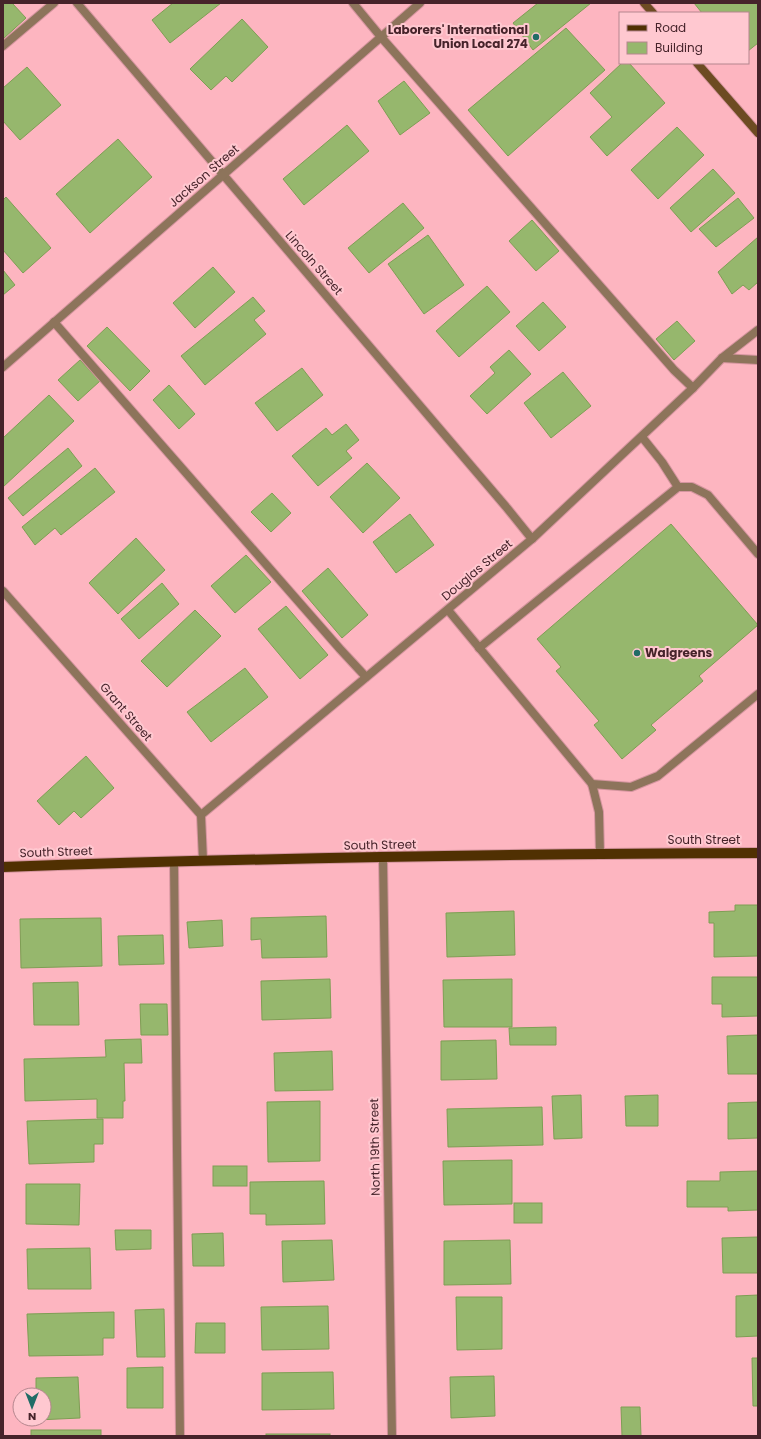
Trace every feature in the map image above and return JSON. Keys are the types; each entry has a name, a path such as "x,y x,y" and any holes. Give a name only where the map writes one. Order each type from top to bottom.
{"main road":[{"path":"644,3 652,12"},
{"path":"698,64 757,131"},
{"name":"South Street","path":"3,867 203,860 758,853"}],"street":[{"path":"3,46 54,3"},
{"name":"Lincoln Street","path":"77,3 532,539"},
{"path":"353,3 381,37 674,370 693,388"},
{"name":"Jackson Street","path":"3,367 420,3"},
{"path":"54,322 366,677"},
{"name":"Douglas Street","path":"200,815 532,539 642,437 722,358 758,330"},
{"path":"722,358 758,360"},
{"path":"642,437 662,462 678,487"},
{"path":"479,648 678,487 692,487 708,495 758,554"},
{"name":"Grant Street","path":"3,591 200,815"},
{"path":"448,610 592,784 599,812 600,854"},
{"path":"592,784 631,787 658,776 758,694"},
{"path":"200,815 203,860"},
{"name":"North 19th Street","path":"383,858 392,1436"},
{"path":"174,861 180,1436"}],"building":[{"path":"3,3 12,3 26,18 3,39"},
{"path":"173,3 221,3 170,43 152,20"},
{"name":"Laborers' International Union Local 274","path":"538,3 591,3 533,50 513,23"},
{"path":"694,3 758,3 758,43 749,50 749,12 701,12"},
{"path":"242,19 268,47 232,82 226,76 211,90 190,69"},
{"path":"566,28 605,70 508,156 468,110"},
{"path":"621,64 630,64 665,103 607,156 590,137 612,117 590,93"},
{"path":"27,67 61,105 20,140 3,121 3,88"},
{"path":"404,81 430,113 400,135 378,101"},
{"path":"347,125 369,151 304,205 283,179"},
{"path":"677,127 704,155 658,199 631,170"},
{"path":"118,139 152,177 90,233 56,194"},
{"path":"713,169 735,193 691,232 670,208"},
{"path":"6,197 51,248 23,273 3,250 3,200"},
{"path":"738,198 754,218 716,247 699,229"},
{"path":"403,203 424,228 369,273 348,248"},
{"path":"532,220 559,251 536,271 509,241"},
{"path":"428,235 464,285 424,314 388,264"},
{"path":"758,237 758,282 749,290 743,285 732,294 718,272"},
{"path":"213,267 235,292 195,328 173,303"},
{"path":"3,270 15,285 3,295"},
{"path":"487,286 510,312 459,357 436,331"},
{"path":"253,297 265,311 254,320 266,334 205,385 181,356"},
{"path":"543,302 566,327 539,351 516,326"},
{"path":"677,321 695,341 674,360 656,339"},
{"path":"107,327 150,371 130,391 87,346"},
{"path":"509,350 531,374 487,414 470,396 495,373 490,367"},
{"path":"80,360 100,381 78,401 58,380"},
{"path":"302,368 323,395 277,431 255,403"},
{"path":"563,372 591,406 551,438 524,403"},
{"path":"169,385 195,414 179,429 153,400"},
{"path":"49,395 74,421 3,487 3,438"},
{"path":"346,424 359,440 346,451 352,458 318,486 292,456 326,428 332,435"},
{"path":"68,448 82,466 23,516 8,498"},
{"path":"367,463 400,498 363,533 330,497"},
{"path":"95,468 115,492 61,535 55,528 35,545 22,527"},
{"path":"272,493 291,513 271,532 251,512"},
{"path":"410,514 434,545 396,573 373,542"},
{"name":"Walgreens","path":"671,524 758,625 699,676 703,681 651,725 656,730 622,759 594,725 599,721 556,671 561,667 537,639"},
{"path":"136,538 165,570 118,614 89,583"},
{"path":"246,555 271,582 235,613 211,586"},
{"path":"328,568 368,615 342,638 302,591"},
{"path":"162,583 179,604 139,639 121,619"},
{"path":"286,606 328,655 300,679 258,629"},
{"path":"195,610 221,636 167,687 141,661"},
{"path":"245,668 268,697 211,742 187,712"},
{"path":"86,756 114,788 81,818 74,811 59,825 37,801"},
{"path":"735,905 758,905 758,956 714,957 714,923 709,923 709,912 735,911"},
{"path":"514,911 515,955 447,957 446,913"},
{"path":"326,916 327,957 262,958 261,939 251,940 251,918"},
{"path":"101,918 102,966 21,968 20,919"},
{"path":"222,920 223,946 189,948 187,922"},
{"path":"163,935 164,964 119,965 118,936"},
{"path":"712,977 758,977 758,1016 722,1017 722,1004 712,1004"},
{"path":"330,979 331,1018 262,1020 261,981"},
{"path":"512,979 512,1027 444,1027 443,980"},
{"path":"78,982 79,1025 34,1025 33,983"},
{"path":"140,1004 167,1004 168,1035 141,1035"},
{"path":"556,1027 556,1045 510,1045 509,1028"},
{"path":"758,1035 758,1074 728,1074 727,1036"},
{"path":"141,1039 142,1063 124,1063 125,1101 123,1101 123,1118 97,1118 97,1099 25,1101 24,1059 106,1057 105,1040"},
{"path":"496,1040 497,1079 441,1080 441,1041"},
{"path":"332,1051 333,1090 275,1091 274,1053"},
{"path":"581,1095 582,1138 554,1139 552,1096"},
{"path":"658,1095 658,1126 626,1126 625,1096"},
{"path":"320,1101 320,1161 268,1162 267,1102"},
{"path":"758,1102 758,1138 728,1139 728,1103"},
{"path":"542,1107 543,1145 448,1147 447,1109"},
{"path":"103,1119 103,1144 94,1144 94,1162 29,1164 27,1121"},
{"path":"512,1160 512,1204 444,1205 443,1161"},
{"path":"213,1166 247,1166 247,1186 213,1186"},
{"path":"758,1171 758,1210 728,1211 728,1207 687,1207 687,1181 720,1181 720,1172"},
{"path":"324,1181 325,1224 266,1225 266,1214 250,1214 250,1182"},
{"path":"26,1184 80,1184 79,1225 26,1224"},
{"path":"514,1203 542,1203 542,1223 514,1223"},
{"path":"115,1230 151,1230 151,1249 116,1250"},
{"path":"223,1233 224,1266 193,1266 192,1234"},
{"path":"758,1237 758,1273 723,1273 722,1238"},
{"path":"332,1240 334,1280 283,1282 282,1241"},
{"path":"510,1240 511,1284 444,1285 444,1241"},
{"path":"90,1248 91,1289 28,1289 27,1249"},
{"path":"758,1295 758,1336 736,1337 736,1296"},
{"path":"456,1297 502,1297 502,1349 457,1350"},
{"path":"328,1306 329,1349 262,1350 261,1307"},
{"path":"164,1309 165,1357 137,1357 135,1310"},
{"path":"114,1312 114,1338 103,1338 103,1355 29,1356 27,1314"},
{"path":"196,1323 225,1323 225,1353 195,1353"},
{"path":"752,1358 758,1358 758,1406 753,1406"},
{"path":"163,1367 163,1408 127,1408 127,1368"},
{"path":"333,1372 334,1409 262,1410 262,1373"},
{"path":"494,1376 495,1416 451,1418 450,1377"},
{"path":"78,1377 80,1418 52,1419 52,1387 36,1387 36,1378"},
{"path":"621,1407 640,1407 641,1436 622,1436"},
{"path":"31,1430 101,1430 101,1436 31,1436"},
{"path":"266,1434 330,1434 330,1436 266,1436"}],"place":[{"name":"Laborers' International Union Local 274","path":"536,37"},
{"name":"Walgreens","path":"637,653"}]}
